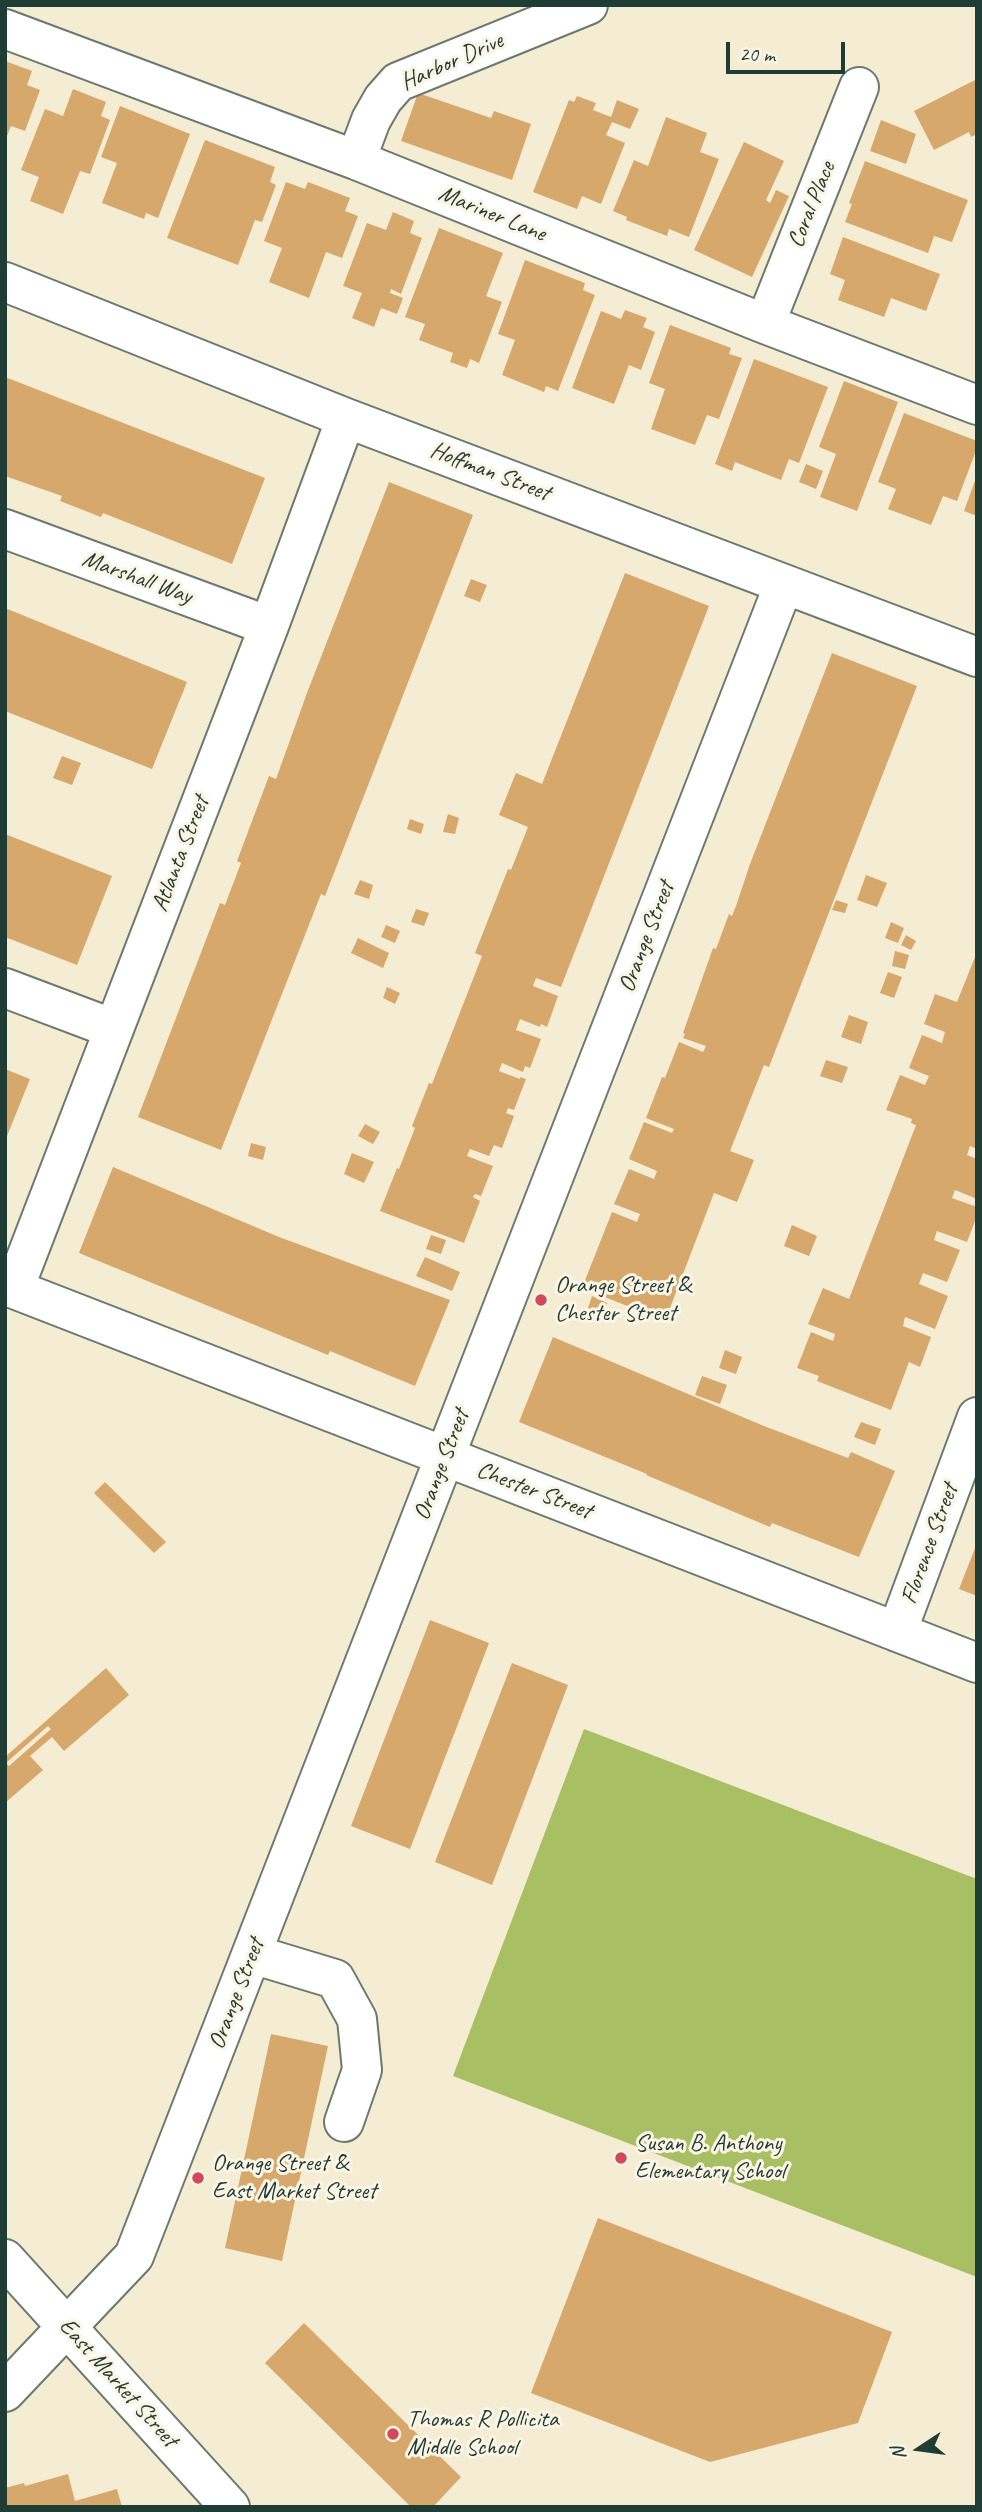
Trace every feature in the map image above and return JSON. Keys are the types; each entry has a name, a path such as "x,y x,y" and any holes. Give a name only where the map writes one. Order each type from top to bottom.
{"street":[{"name":"Harbor Drive","path":"356,160 371,120 383,99 398,82 588,5"},
{"name":"Mariner Lane","path":"5,29 356,160 765,324 977,405"},
{"name":"Coral Place","path":"765,324 859,87"},
{"name":"Hoffman Street","path":"5,282 346,418 977,657"},
{"name":"Atlanta Street","path":"13,1289 269,626 346,418"},
{"name":"Marshall Way","path":"5,529 269,626"},
{"name":"Orange Street","path":"5,2392 134,2256 784,584"},
{"path":"5,988 114,1029"},
{"name":"Chester Street","path":"13,1289 977,1663"},
{"name":"Florence Street","path":"897,1632 977,1417"},
{"path":"252,1954 335,1979 357,2018 362,2070 344,2122"},
{"name":"East Market Street","path":"5,2259 230,2507"}],"green space":[{"path":"584,1729 977,1879 977,2277 453,2076"}],"building":[{"path":"5,61 32,71 27,85 40,90 25,131 11,126 5,141"},
{"path":"977,79 977,134 971,137 969,132 934,150 914,111"},
{"path":"73,89 106,102 101,116 110,120 90,174 80,171 63,214 30,201 39,177 21,170 45,109 63,116"},
{"path":"418,93 491,118 494,111 531,124 512,180 401,141"},
{"path":"577,96 596,103 593,110 611,117 617,100 639,109 630,129 612,122 606,135 625,143 601,204 582,196 577,209 533,192 569,100 574,102"},
{"path":"120,106 190,134 158,218 146,213 144,219 102,203 117,163 101,157"},
{"path":"666,117 707,133 700,152 719,159 689,237 669,229 667,236 626,220 627,217 613,211 634,160 648,166"},
{"path":"881,120 916,134 906,164 870,151"},
{"path":"205,140 275,167 270,182 276,185 262,222 255,220 238,265 167,238"},
{"path":"744,142 784,161 766,200 770,203 776,190 789,196 752,277 694,250"},
{"path":"865,161 968,200 952,242 934,236 928,253 845,222 852,204 849,203"},
{"path":"286,182 305,189 308,182 350,198 345,211 358,216 342,258 326,252 309,298 269,282 282,248 264,241"},
{"path":"393,212 414,221 410,233 422,238 401,294 391,289 390,293 403,298 397,314 381,308 374,327 352,318 362,293 343,286 367,223 386,230"},
{"path":"439,228 503,253 486,296 502,302 479,363 470,359 467,368 450,362 453,353 419,340 425,324 405,317"},
{"path":"843,237 940,274 926,311 891,298 884,317 838,300 845,280 830,274"},
{"path":"525,260 585,283 583,290 595,295 558,391 546,386 544,392 502,375 515,340 498,334"},
{"path":"625,310 647,318 643,327 655,332 641,370 629,365 614,404 572,388 601,311 621,319"},
{"path":"670,325 731,348 729,354 742,358 719,419 707,415 695,445 651,429 665,389 649,383"},
{"path":"754,359 828,387 799,463 789,459 781,480 735,462 732,471 715,464"},
{"path":"5,377 265,478 232,564 103,513 101,517 60,501 62,496 5,476"},
{"path":"844,381 898,402 857,511 820,497 836,454 819,447"},
{"path":"904,413 977,441 977,448 957,501 943,496 931,525 888,509 896,489 878,482"},
{"path":"806,464 823,471 816,489 799,482"},
{"path":"977,478 977,516 964,511"},
{"path":"389,482 473,515 325,896 321,894 221,1150 138,1117 220,903 225,905 241,863 237,861 269,776 276,779"},
{"path":"625,573 709,606 561,987 536,978 533,986 558,996 547,1027 520,1019 516,1030 541,1039 530,1068 525,1066 523,1072 502,1063 499,1071 526,1079 514,1110 508,1108 506,1113 514,1116 502,1148 494,1145 489,1156 470,1149 467,1156 493,1166 481,1196 475,1194 473,1197 480,1201 464,1243 380,1211 482,956 475,953 508,869 511,870 528,827 499,815 516,773 542,784"},
{"path":"471,579 487,585 480,602 464,596"},
{"path":"5,608 187,682 152,769 5,711"},
{"path":"832,653 917,686 769,1067 764,1065 730,1151 754,1160 737,1202 714,1193 665,1321 582,1288 612,1212 637,1222 640,1214 614,1204 629,1169 654,1179 657,1171 629,1159 644,1122 672,1133 674,1129 646,1118 679,1042 703,1052 706,1046 683,1038 683,1033 713,948 716,949 729,914 732,916"},
{"path":"62,756 81,763 72,785 53,778"},
{"path":"448,814 459,818 455,834 443,832"},
{"path":"410,819 424,824 421,834 407,829"},
{"path":"5,834 112,876 77,965 5,937"},
{"path":"866,875 887,883 877,907 857,900"},
{"path":"360,880 373,885 369,899 354,894"},
{"path":"836,900 848,904 845,913 832,910"},
{"path":"416,909 429,913 424,926 411,922"},
{"path":"891,922 904,928 898,943 885,938"},
{"path":"386,925 400,931 395,943 381,937"},
{"path":"906,935 916,941 911,950 901,945"},
{"path":"358,938 389,953 383,968 351,953"},
{"path":"895,951 909,955 905,969 892,966"},
{"path":"977,952 977,1149 970,1146 967,1155 977,1159 977,1199 955,1190 952,1198 977,1207 977,1216 967,1242 937,1231 934,1240 960,1250 947,1282 923,1273 919,1284 948,1296 935,1329 905,1317 903,1326 931,1337 920,1367 909,1362 891,1410 817,1381 819,1376 797,1368 811,1332 833,1341 835,1334 808,1324 823,1288 849,1299 916,1125 911,1123 912,1119 886,1110 900,1075 925,1085 929,1076 909,1068 922,1035 942,1043 945,1032 924,1024 935,994 957,1002"},
{"path":"888,972 902,977 894,998 880,993"},
{"path":"387,987 400,993 395,1004 383,998"},
{"path":"849,1015 868,1022 861,1044 841,1037"},
{"path":"826,1060 848,1067 842,1083 820,1076"},
{"path":"5,1069 30,1079 5,1141"},
{"path":"365,1124 380,1132 373,1144 358,1136"},
{"path":"251,1143 266,1147 263,1160 248,1156"},
{"path":"352,1153 374,1162 364,1183 344,1174"},
{"path":"113,1167 279,1237 450,1300 415,1386 330,1351 328,1355 79,1253"},
{"path":"792,1225 817,1236 809,1256 784,1246"},
{"path":"431,1235 446,1240 441,1254 426,1249"},
{"path":"425,1257 460,1272 452,1291 416,1276"},
{"path":"592,1296 607,1303 603,1314 588,1308"},
{"path":"553,1337 764,1426 848,1458 851,1452 895,1471 859,1557 772,1523 770,1527 519,1422"},
{"path":"725,1350 742,1357 736,1374 719,1368"},
{"path":"702,1376 727,1385 720,1404 695,1395"},
{"path":"861,1422 881,1429 875,1445 854,1437"},
{"path":"105,1482 166,1542 154,1553 94,1493"},
{"path":"977,1543 977,1596 959,1589"},
{"path":"430,1620 489,1643 410,1849 351,1826"},
{"path":"512,1663 568,1685 492,1885 435,1862"},
{"path":"106,1668 129,1695 64,1751 52,1737 30,1756 43,1770 5,1803 5,1757","holes":["48,1726 51,1729 9,1766 6,1763"]},
{"path":"271,2034 328,2046 282,2261 225,2248"},
{"path":"598,2218 892,2332 858,2423 710,2462 531,2393"},
{"path":"304,2323 461,2477 433,2507 411,2507 265,2363"},
{"path":"68,2474 75,2501 117,2489 122,2507 5,2507 5,2488 24,2483 25,2486"}],"place":[{"name":"Orange Street & Chester Street","path":"541,1300"},
{"name":"Susan B. Anthony Elementary School","path":"621,2158"},
{"name":"Orange Street & East Market Street","path":"198,2178"},
{"name":"Thomas R Pollicita Middle School","path":"393,2434"}]}
